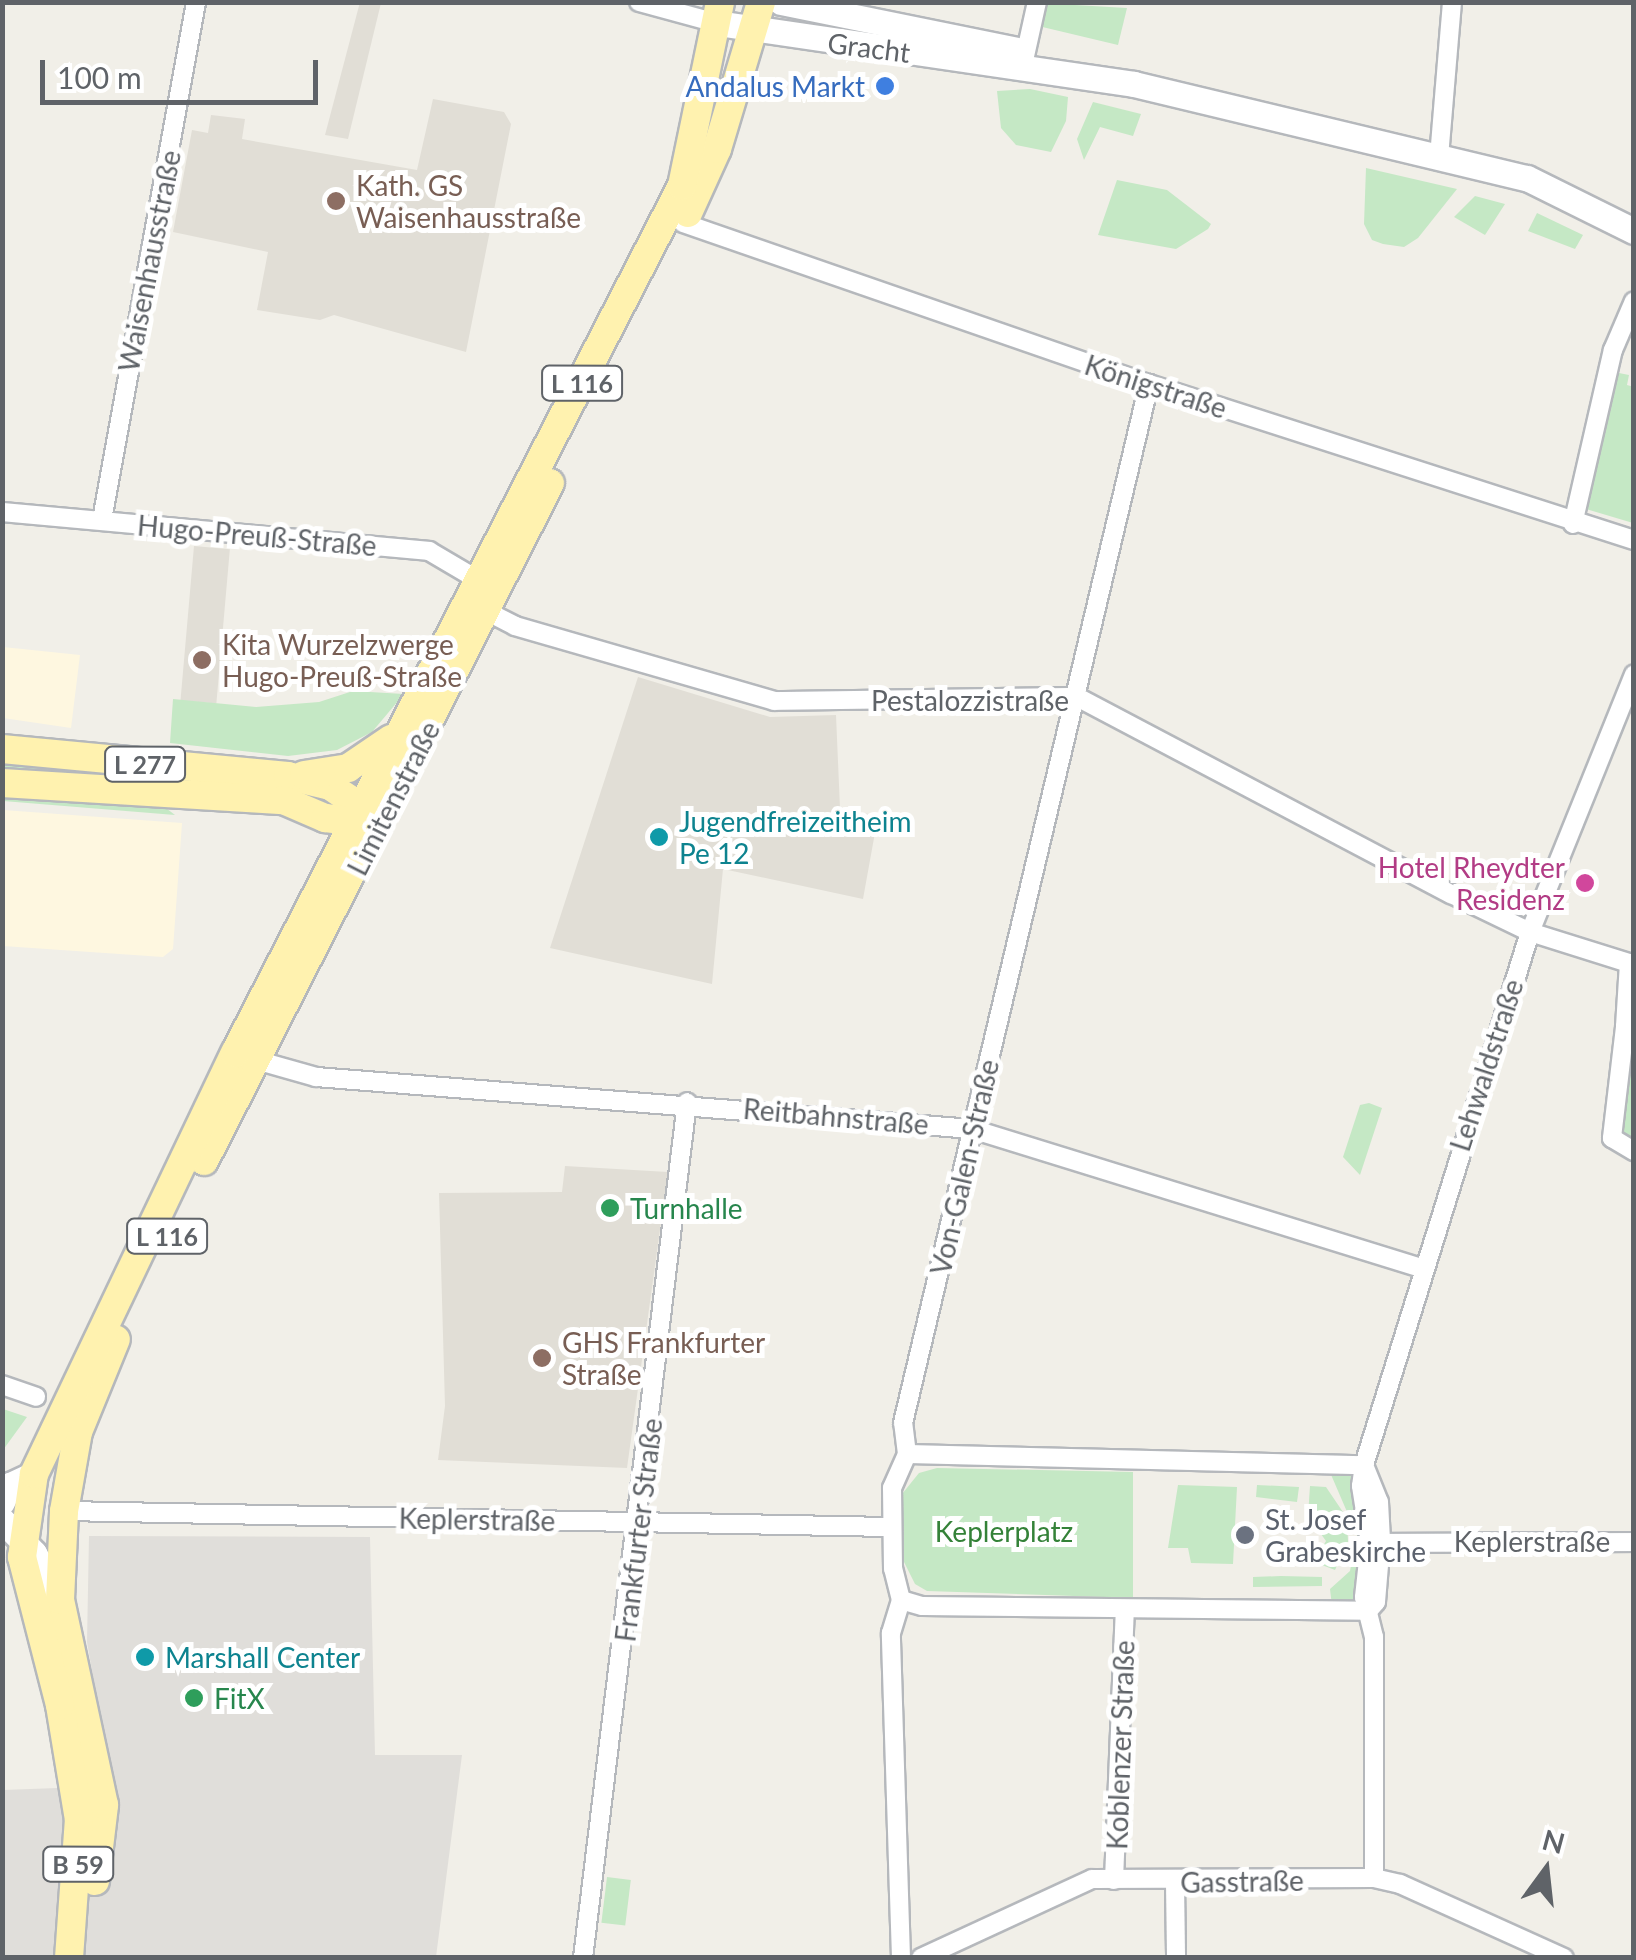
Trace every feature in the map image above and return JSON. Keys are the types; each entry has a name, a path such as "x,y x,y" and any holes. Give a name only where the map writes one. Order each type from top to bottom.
{"main road":[{"name":"Limitenstraße","path":"9,1526 366,821 682,223 717,149 762,2"},
{"name":"Gracht","path":"781,2 1526,178 1630,230"},
{"name":"Gracht","path":"719,12 754,30 1024,59"},
{"name":"Limitenstraße","path":"366,821 403,727 488,595 682,186 719,12"},
{"name":"L 116","path":"288,776 348,768 403,727"},
{"name":"L 277","path":"2,749 288,776 339,792 366,821"},
{"name":"L 277","path":"2,783 282,800 324,818 366,821"},
{"name":"Limitenstraße","path":"60,1600 66,1477 100,1374 246,1057"},
{"path":"9,1526 64,1512"},
{"name":"B 59","path":"9,1526 60,1600 104,1805 88,1958"},
{"name":"B 59","path":"9,1526 78,1799 69,1958"}],"street":[{"name":"Waisenhausstraße","path":"102,520 196,2"},
{"path":"640,2 719,12"},
{"path":"1024,59 1037,2"},
{"path":"1438,157 1452,2"},
{"name":"Königstraße","path":"682,223 1149,384 1574,524 1634,540"},
{"path":"1574,524 1613,350 1634,301"},
{"name":"Von-Galen-Straße","path":"901,1958 892,1633 902,1600 890,1527 892,1488 908,1454 903,1422 1149,384"},
{"name":"Hugo-Preuß-Straße","path":"2,512 430,551 488,595"},
{"name":"Pestalozzistraße","path":"488,595 515,626 774,701 1077,697 1530,932 1629,964 1629,1027"},
{"name":"Lehwaldstraße","path":"1374,1878 1374,1637 1368,1611 1376,1602 1376,1542 1361,1486 1364,1465 1421,1268 1530,932 1634,674"},
{"path":"1629,1027 1612,1138 1634,1151"},
{"name":"Reitbahnstraße","path":"246,1057 316,1077 688,1102 972,1129 1421,1268"},
{"name":"Frankfurter Straße","path":"582,1958 640,1523 688,1102"},
{"path":"2,1385 36,1396"},
{"path":"908,1454 1364,1465"},
{"name":"Keplerstraße","path":"64,1512 890,1527"},
{"name":"Keplerstraße","path":"1376,1542 1634,1542"},
{"path":"902,1600 922,1606 1368,1611"},
{"name":"Koblenzer Straße","path":"1114,1880 1125,1609"},
{"name":"Gasstraße","path":"921,1958 1092,1879 1174,1883 1374,1878 1400,1884 1564,1958"},
{"path":"1174,1883 1176,1958"}],"shaded area":[{"path":"360,2 381,3 348,139 325,135"},
{"name":"Kath. GS Waisenhausstraße","path":"433,99 504,112 511,124 466,352 334,315 320,320 257,310 268,252 173,232 192,130 208,133 211,115 245,119 242,139 417,170"},
{"name":"Kita Wurzelzwerge Hugo-Preuß-Straße","path":"194,546 230,549 216,704 180,700"},
{"path":"3,647 80,655 71,728 3,718"},
{"path":"638,677 770,717 836,715 840,808 878,816 863,899 723,869 712,984 550,948"},
{"path":"3,810 182,823 173,949 163,957 3,946"},
{"name":"GHS Frankfurter Straße","path":"565,1166 668,1172 627,1468 438,1460 445,1406 439,1193 562,1192"},
{"path":"89,1536 370,1537 375,1755 462,1755 436,1957 3,1958 3,1790 112,1786 87,1642"}],"green space":[{"path":"1040,3 1127,8 1118,45 1034,25"},
{"path":"1030,89 1068,97 1066,121 1051,152 1016,145 1001,128 997,91"},
{"path":"1093,102 1141,114 1133,136 1100,127 1084,160 1077,139"},
{"path":"1366,168 1457,189 1418,238 1404,247 1383,244 1372,240 1364,224"},
{"path":"1117,180 1167,190 1211,224 1176,249 1098,235"},
{"path":"1475,196 1505,204 1485,235 1454,217"},
{"path":"1537,213 1583,235 1575,249 1528,231"},
{"path":"1614,372 1629,375 1627,385 1634,387 1633,523 1586,509 1589,520 1578,518"},
{"path":"353,691 404,694 372,732 337,750 288,756 170,743 173,699 256,707 319,702"},
{"path":"3,758 325,791 318,800 296,792 134,776 101,783 3,773"},
{"path":"3,791 162,805 175,815 3,801"},
{"path":"1633,1032 1633,1142 1618,1133"},
{"path":"1369,1103 1382,1108 1360,1175 1343,1157 1360,1105"},
{"path":"3,1409 27,1417 2,1450"},
{"name":"Keplerplatz","path":"937,1468 1133,1472 1133,1598 927,1591 915,1584 900,1554 902,1494 919,1473"},
{"path":"1329,1470 1355,1474 1365,1523 1359,1601 1346,1607 1332,1606 1330,1589 1350,1571 1357,1535"},
{"path":"1178,1485 1237,1487 1233,1564 1191,1563 1188,1548 1168,1548"},
{"path":"1257,1485 1299,1487 1297,1502 1256,1497"},
{"path":"1310,1486 1326,1487 1347,1518 1348,1542 1335,1570 1314,1562 1326,1541 1308,1516"},
{"path":"1253,1577 1322,1577 1322,1586 1253,1587"},
{"path":"607,1877 631,1880 625,1926 601,1923"}],"place":[{"name":"Andalus Markt","path":"885,86"},
{"name":"Kath. GS Waisenhausstraße","path":"336,201"},
{"name":"Kita Wurzelzwerge Hugo-Preuß-Straße","path":"202,660"},
{"name":"Jugendfreizeitheim Pe 12","path":"659,837"},
{"name":"Hotel Rheydter Residenz","path":"1585,883"},
{"name":"Turnhalle","path":"610,1208"},
{"name":"GHS Frankfurter Straße","path":"542,1358"},
{"name":"St. Josef Grabeskirche","path":"1245,1535"},
{"name":"Marshall Center","path":"145,1657"},
{"name":"FitX","path":"194,1698"}]}
